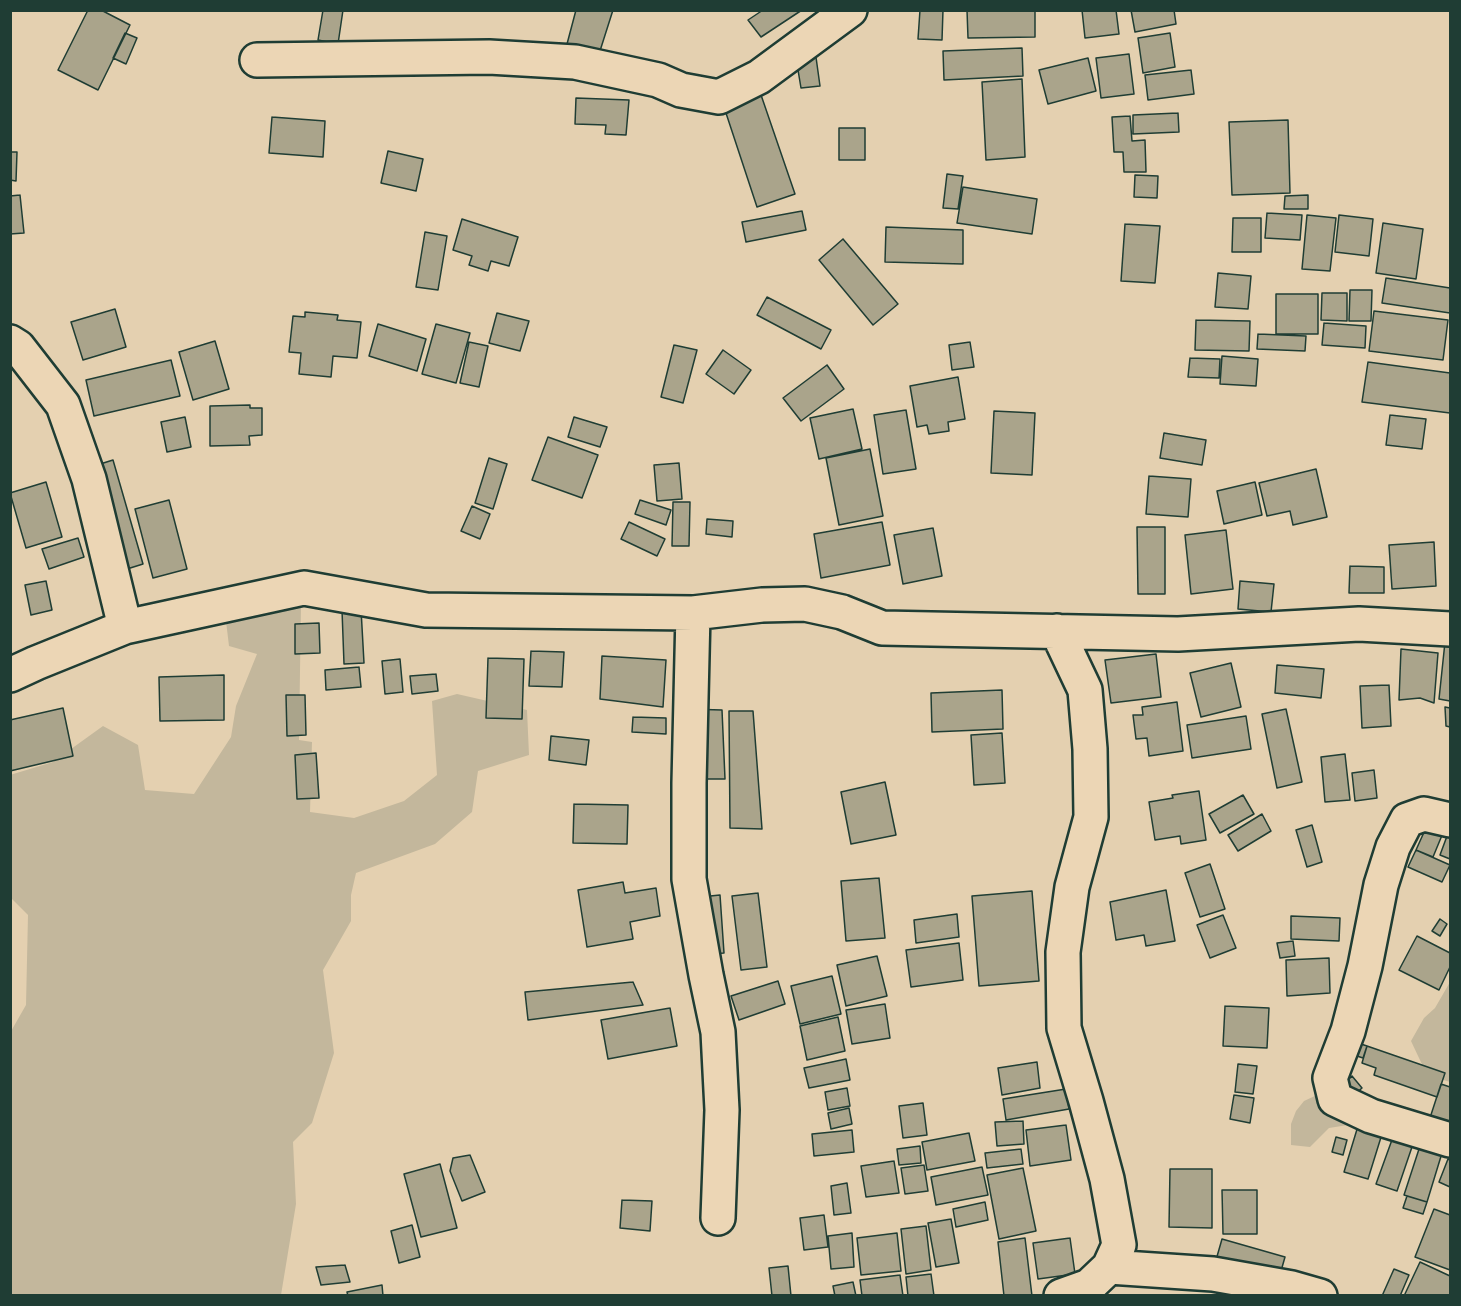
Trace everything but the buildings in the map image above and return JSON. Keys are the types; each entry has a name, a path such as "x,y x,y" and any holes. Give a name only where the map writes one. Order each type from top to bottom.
{"street":[{"path":"257,60 489,57 575,62 658,80 681,90 719,97 759,77 850,10"},
{"path":"10,342 18,347 63,405 88,479 125,627"},
{"path":"10,675 125,627 304,588 426,610 693,613 762,604 805,604 842,612 882,628 1178,634 1359,624 1450,629"},
{"path":"693,613 689,879 718,1032 722,1110 718,1218"},
{"path":"1058,631 1085,690 1090,749 1091,817 1072,887 1063,952 1064,1028 1107,1179 1119,1245 1109,1267 1089,1286 1061,1296"},
{"path":"1450,820 1424,814 1407,820 1393,847 1381,885 1365,966 1348,1031 1330,1078 1335,1099 1371,1116 1450,1140"},
{"path":"1109,1267 1213,1274 1292,1288 1320,1296"}],"shaded area":[{"path":"301,602 299,740 312,742 310,812 354,818 404,801 437,775 432,701 457,694 527,710 529,755 478,771 472,812 435,844 356,873 351,895 351,921 323,970 334,1053 312,1123 293,1142 296,1204 281,1295 11,1295 10,1033 26,1005 28,915 11,898 10,775 53,762 103,726 138,745 145,790 194,794 231,737 236,706 257,654 229,646 226,621"},
{"path":"1450,982 1450,1082 1427,1075 1411,1041 1424,1018 1435,1008"},
{"path":"1317,1095 1354,1124 1329,1128 1310,1147 1291,1145 1291,1124 1296,1111 1304,1101"}]}
